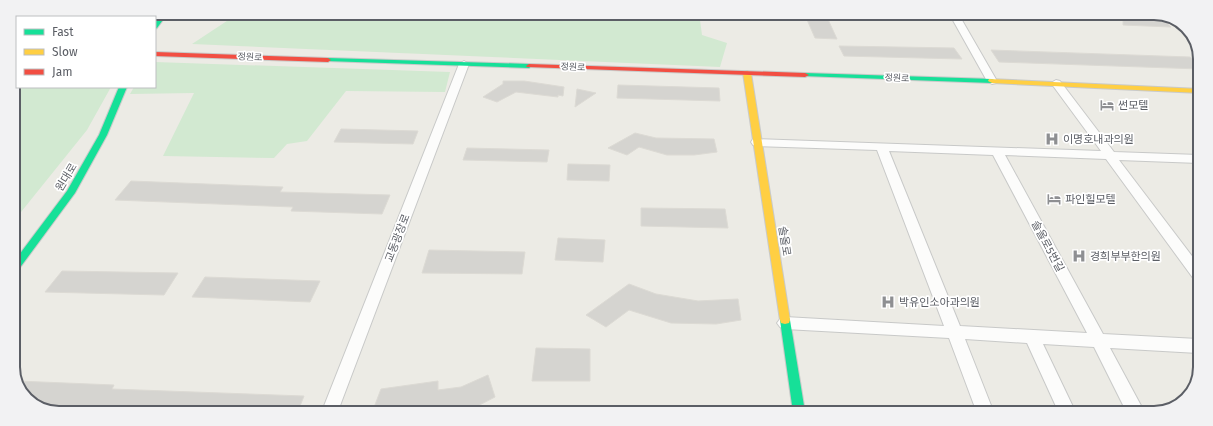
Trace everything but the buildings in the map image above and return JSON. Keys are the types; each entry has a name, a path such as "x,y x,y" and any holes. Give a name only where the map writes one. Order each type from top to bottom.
{"street":[{"path":"957,20 992,81"},
{"name":"정원로","path":"156,54 1056,83 1193,91"},
{"name":"교동광장로","path":"332,406 464,64"},
{"name":"솔올로","path":"747,73 798,406"},
{"path":"1056,83 1193,267"},
{"name":"원대로","path":"20,261 71,193 103,135 123,88"},
{"path":"757,142 1193,159"},
{"path":"882,146 983,406"},
{"name":"솔올로5번길","path":"997,151 1132,406"},
{"path":"785,323 1193,346"},
{"path":"1032,337 1065,406"}],"green space":[{"path":"228,20 700,20 702,35 727,43 720,67 192,44"},
{"path":"156,62 450,72 445,92 346,91 307,141 287,144 274,158 163,156 194,93 130,94 133,88 156,88"},
{"path":"20,88 110,88 87,130 20,213"}],"traffic: fast":[{"path":"156,26 160,20"},
{"path":"328,60 529,66"},
{"path":"805,75 992,81"},
{"path":"20,261 71,193 103,135 123,88"},
{"path":"785,320 798,406"}],"traffic: slow":[{"path":"747,73 785,320"},
{"path":"992,81 1193,91"}],"traffic: jam":[{"path":"156,54 328,60"},
{"path":"529,66 805,75"}],"place":[{"name":"썬모텔","path":"1107,105"},
{"name":"이명호내과의원","path":"1052,139"},
{"name":"파인힐모텔","path":"1054,199"},
{"name":"경희부부한의원","path":"1079,256"},
{"name":"박유인소아과의원","path":"888,302"}]}
